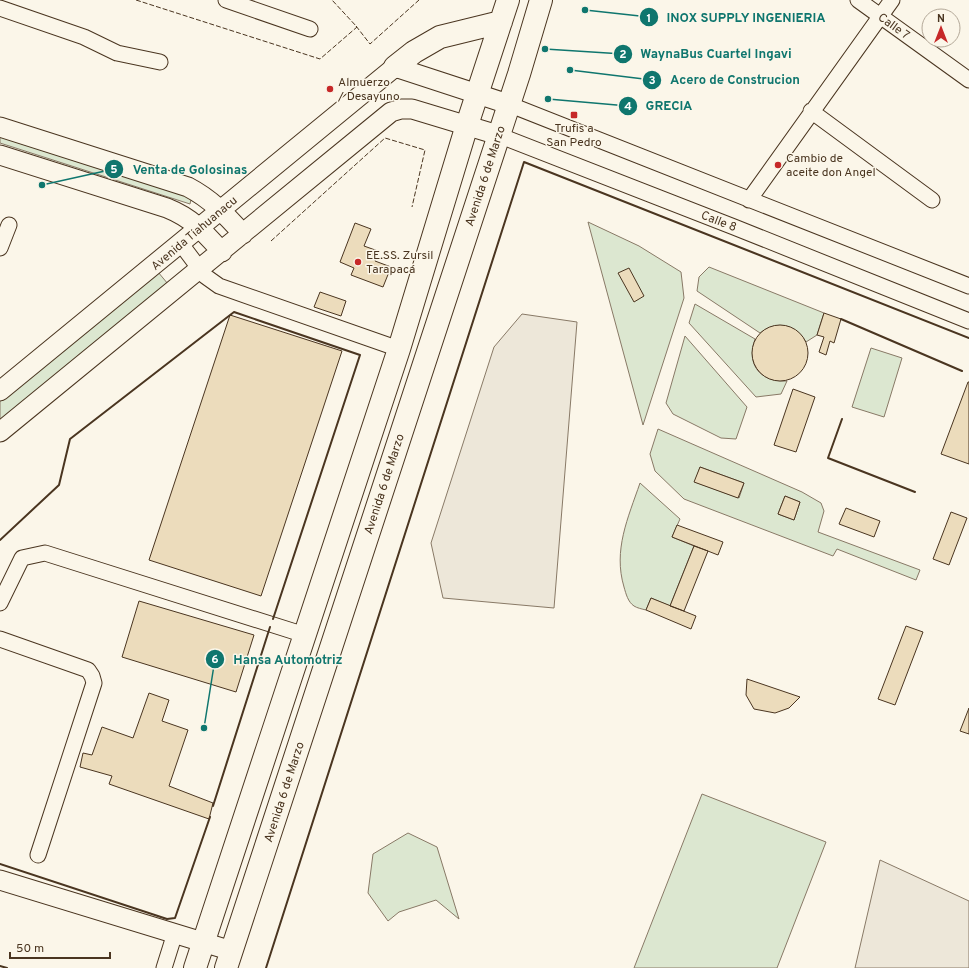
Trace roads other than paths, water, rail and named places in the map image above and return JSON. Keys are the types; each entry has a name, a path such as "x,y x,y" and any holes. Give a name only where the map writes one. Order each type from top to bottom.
{"highway":[{"path":"195,968 399,349 467,125 508,0"},
{"name":"Avenida 6 de Marzo","path":"229,959 541,0"},
{"path":"395,67 414,52 440,37 501,22"}],"main road":[{"path":"395,67 508,104"},
{"name":"Avenida Tiahuanacu","path":"0,391 395,67"},
{"path":"0,432 222,252 391,112 412,108 467,125"},
{"name":"Calle 8","path":"467,125 498,136"},
{"path":"0,127 188,188 205,196 221,210 243,234"},
{"path":"0,155 167,208 192,221 222,252"},
{"path":"0,880 204,943 229,959"}],"street":[{"path":"226,0 268,7 310,29"},
{"name":"Calle 7","path":"858,0 969,80"},
{"path":"749,200 811,111 892,0"},
{"path":"0,8 84,37 117,53 160,62"},
{"path":"508,104 969,286"},
{"path":"811,111 932,200"},
{"name":"Calle 8","path":"498,136 727,224 969,321"},
{"path":"0,248 9,225"},
{"path":"181,244 205,276 219,286 399,349"},
{"path":"0,603 22,558 45,553 306,635"},
{"path":"0,639 88,670 92,676 94,684 38,855"},
{"path":"164,968 175,934"}],"place":[{"name":"INOX SUPPLY INGENIERIA","path":"585,10"},
{"name":"WaynaBus Cuartel Ingavi","path":"545,49"},
{"name":"Acero de Construcion","path":"570,70"},
{"name":"Almuerzo / Desayuno","path":"330,89"},
{"name":"GRECIA","path":"548,99"},
{"name":"Trufis a San Pedro","path":"574,115"},
{"name":"Cambio de aceite don Angel","path":"778,165"},
{"name":"Venta de Golosinas","path":"42,185"},
{"name":"EE.SS. Zursil Tarapacá","path":"358,262"},
{"name":"Hansa Automotriz","path":"204,728"}]}
